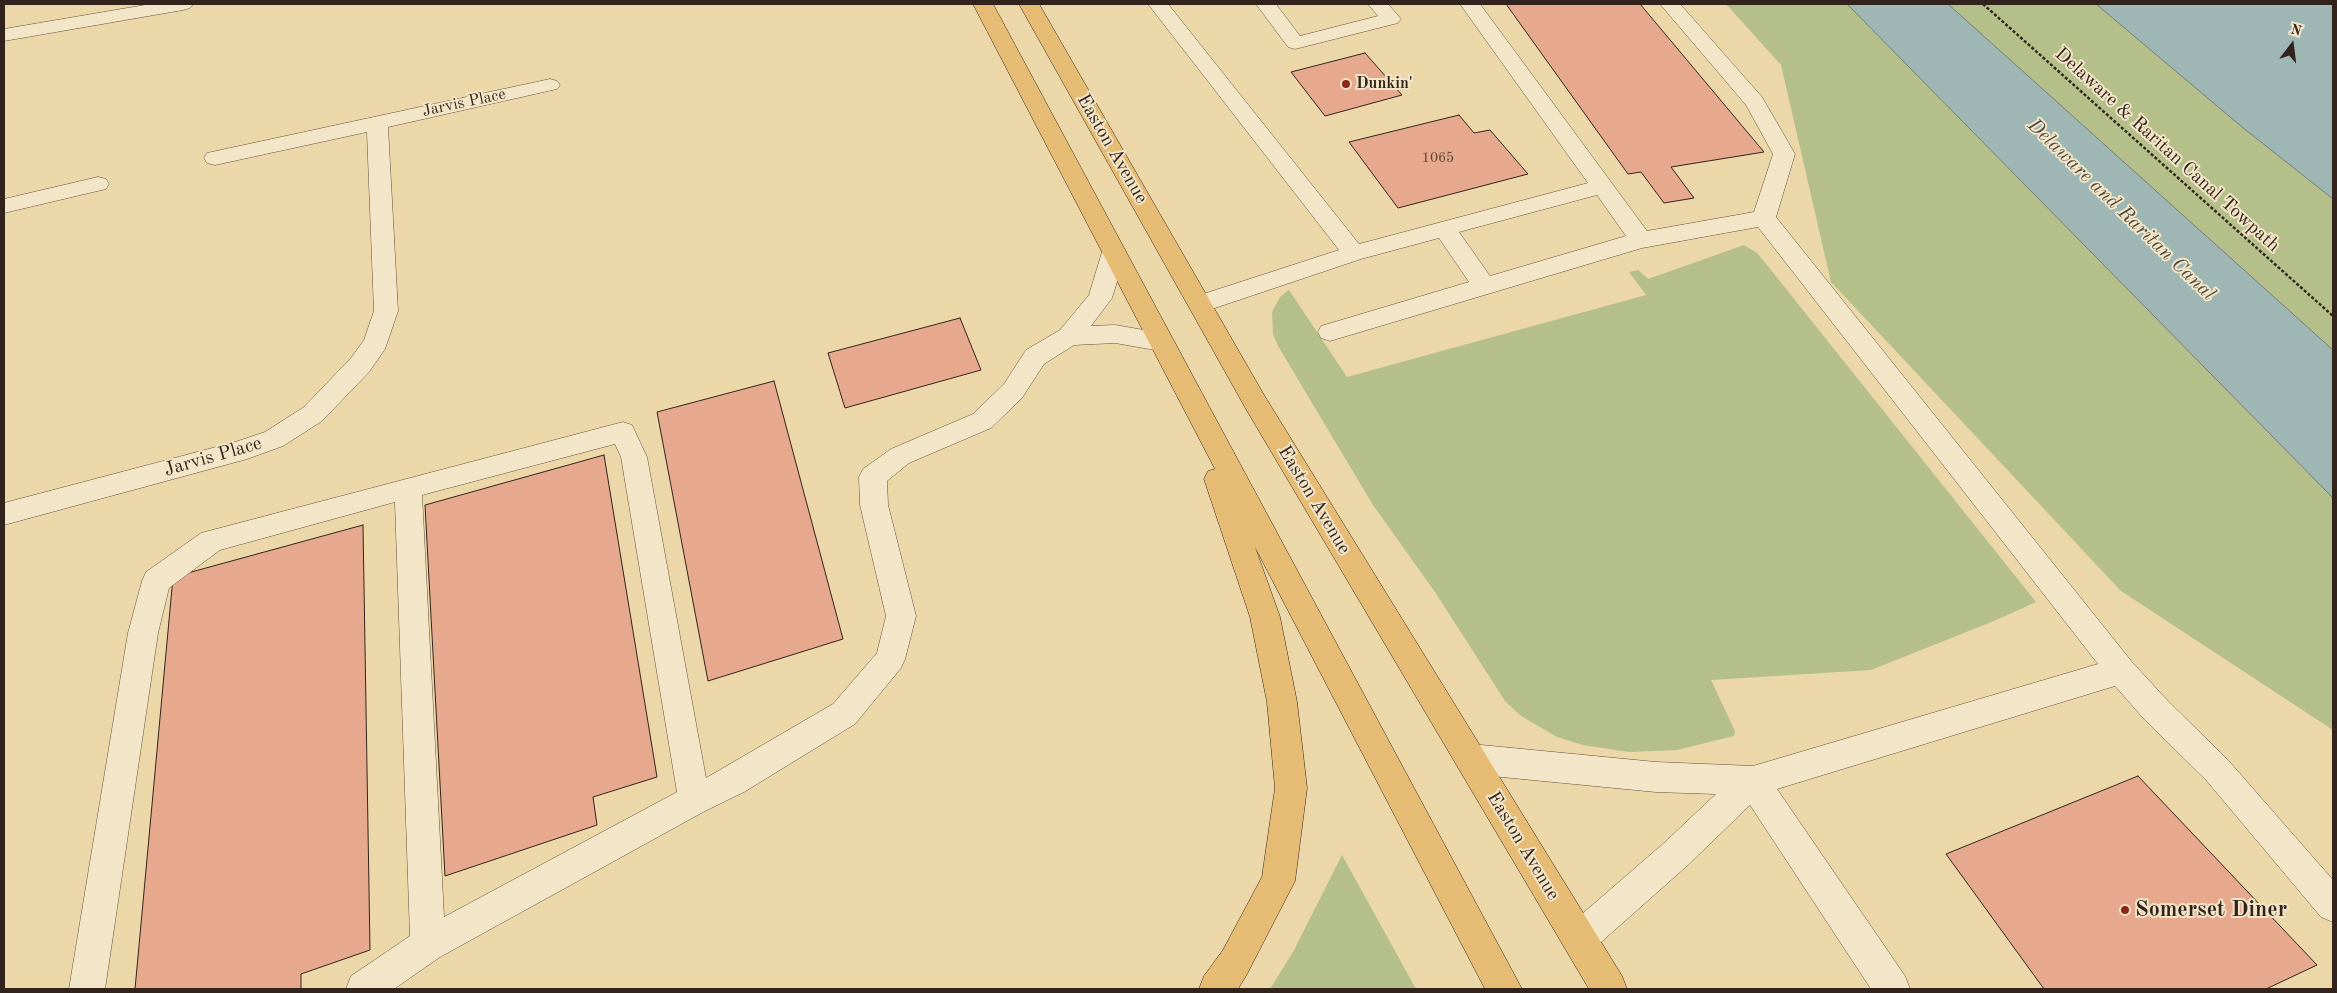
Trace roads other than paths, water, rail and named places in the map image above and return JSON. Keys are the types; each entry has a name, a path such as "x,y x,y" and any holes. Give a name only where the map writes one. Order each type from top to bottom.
{"main road":[{"path":"983,4 1504,989"},
{"name":"Easton Avenue","path":"1030,4 1255,402 1609,989"},
{"path":"1190,398 1265,617 1282,702 1292,788 1278,881 1235,962 1217,989"}],"street":[{"path":"4,35 152,6 183,4"},
{"path":"1158,4 1354,253"},
{"path":"1266,4 1295,43 1390,19 1378,4"},
{"path":"1470,4 1641,240"},
{"path":"1670,4 1755,102 1784,154 1764,218"},
{"name":"Jarvis Place","path":"215,158 550,85"},
{"name":"Jarvis Place","path":"4,514 238,452 274,439 313,414 360,365 376,343 386,311 377,122"},
{"path":"4,206 98,184"},
{"path":"1200,304 1354,253 1602,186"},
{"path":"1330,332 1641,240 1764,218"},
{"path":"1764,218 2121,671 2156,710 2216,770 2333,905"},
{"path":"1444,228 1484,286"},
{"path":"364,989 428,945 694,800 734,782 844,714 890,659 901,616 874,506 873,477 900,456 982,421 1013,391 1035,358 1069,336 1100,298 1114,252"},
{"path":"1069,336 1115,334 1161,342"},
{"path":"87,989 143,633 156,581 211,540 623,432 634,458 694,800"},
{"path":"408,488 428,945"},
{"path":"1471,759 1656,777 1753,781 2121,671"},
{"path":"1579,939 1676,854 1753,781"},
{"path":"1753,781 1892,989"}],"water":[{"name":"Delaware and Raritan Canal","path":"1847,4 1948,4 2333,350 2333,498"},
{"path":"2096,4 2333,4 2333,199 2242,127"}],"place":[{"name":"Dunkin'","path":"1346,84"},
{"name":"Somerset Diner","path":"2125,910"}]}
